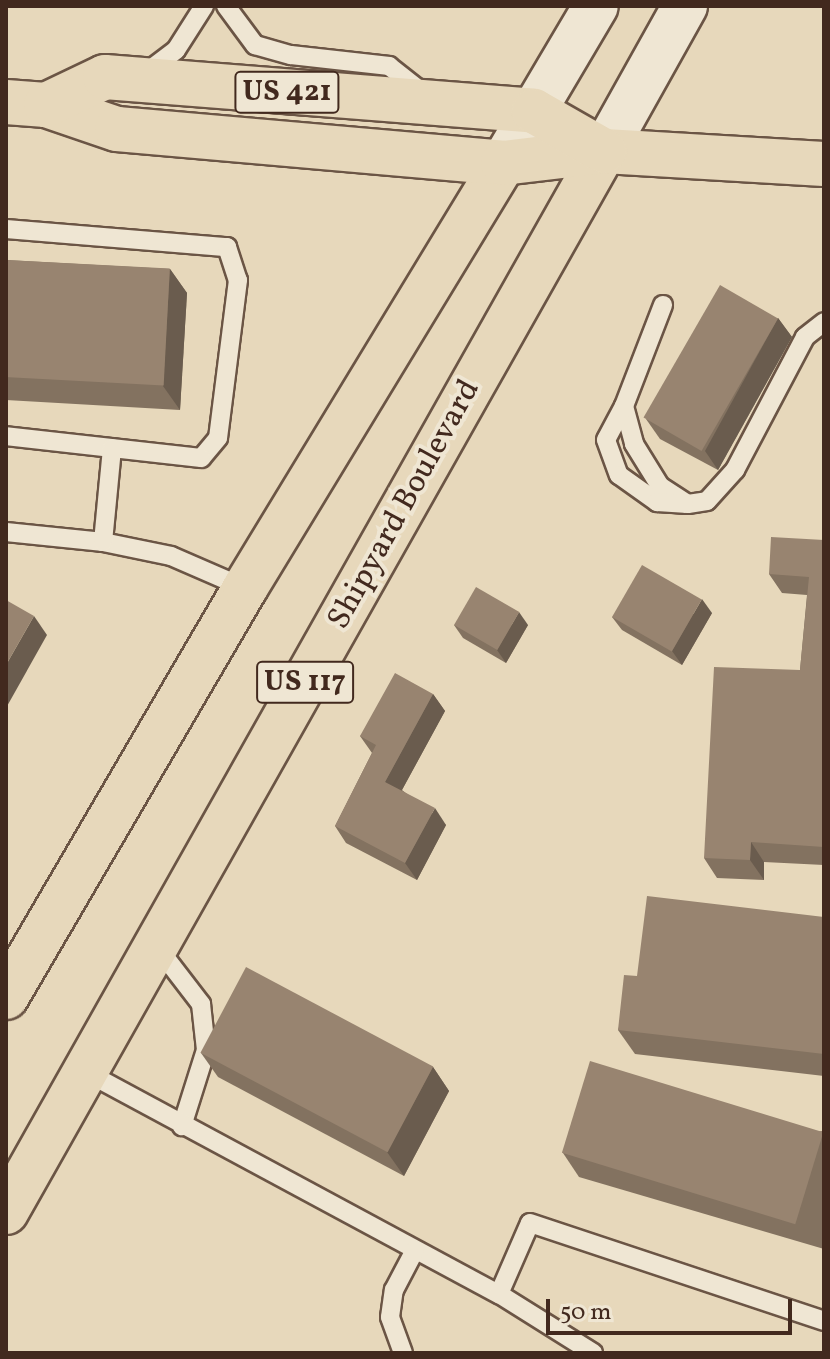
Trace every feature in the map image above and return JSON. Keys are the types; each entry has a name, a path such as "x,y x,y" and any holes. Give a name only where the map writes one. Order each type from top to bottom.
{"main road":[{"name":"US 117","path":"6,997 245,588 596,6"},
{"name":"Shipyard Boulevard","path":"6,1212 685,6"},
{"name":"US 421","path":"26,104 105,77 534,111 604,151"},
{"name":"US 421","path":"26,104 117,129 503,163 604,151 824,164"}],"lane":[{"path":"137,80 176,50 204,6"},
{"path":"226,6 255,45 291,55 389,66 437,104"},
{"path":"6,229 227,247 238,280 218,438 201,458 6,436"},
{"path":"663,305 624,406 606,440 619,475 657,502 688,504 707,501 735,470 805,337 824,322"},
{"path":"624,406 634,444 660,486 688,504"},
{"path":"103,542 112,448"},
{"path":"6,532 103,542 171,556 245,588"},
{"path":"156,946 201,1004 206,1050 182,1126"},
{"path":"86,1072 499,1294 593,1353"},
{"path":"499,1294 530,1223 824,1321"},
{"path":"403,1353 390,1317 394,1290 415,1250"}],"building":[{"path":"6,260 170,269 164,385 6,377"},
{"path":"720,285 778,318 702,451 644,418"},
{"path":"771,537 824,540 824,847 751,842 750,860 704,858 714,667 800,670 809,577 769,574"},
{"path":"642,565 702,600 672,651 612,617"},
{"path":"476,587 519,612 497,650 454,625"},
{"path":"6,600 34,616 6,665"},
{"path":"395,673 433,694 385,782 435,808 405,863 335,826 376,745 360,736"},
{"path":"647,896 824,917 824,1054 618,1030 624,975 637,976"},
{"path":"246,967 433,1067 388,1152 200,1053"},
{"path":"590,1061 823,1132 795,1224 562,1153"}]}
